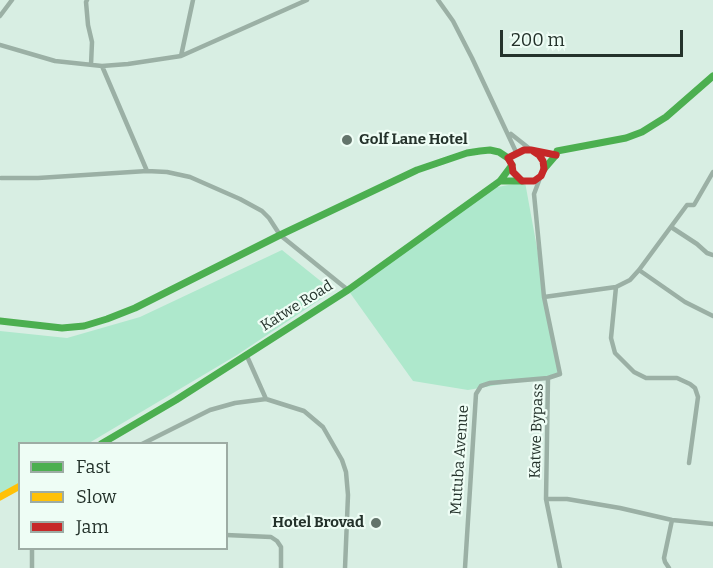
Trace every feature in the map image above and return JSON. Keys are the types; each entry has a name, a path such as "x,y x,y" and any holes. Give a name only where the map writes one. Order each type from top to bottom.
{"street":[{"path":"0,16 12,0"},
{"path":"87,0 88,25 92,42 91,65"},
{"path":"181,56 194,0"},
{"path":"0,45 55,61 102,66 128,64 181,56 307,0"},
{"path":"438,0 453,21 517,154"},
{"path":"102,66 147,171"},
{"path":"500,181 534,181 556,151 626,138 642,132 666,117 713,76"},
{"path":"508,133 539,155 543,161 542,172"},
{"path":"0,321 63,328 84,326 135,308 417,170 467,153 490,150 499,152 510,162 517,177 524,181 534,194"},
{"path":"510,162 524,150 555,155"},
{"name":"Katwe Road","path":"104,442 176,400 348,290 500,181 510,162"},
{"path":"1,178 147,171 168,172 190,177 262,211 280,236 348,290"},
{"name":"Katwe Bypass","path":"542,172 534,194 544,297 560,374 548,378 546,499 560,568"},
{"path":"544,297 616,287 630,280 687,205 694,205 713,172"},
{"path":"671,227 706,253 713,255"},
{"path":"639,270 685,302 713,316"},
{"path":"616,287 611,338 615,353 634,372 646,378 676,378 695,388 698,397 689,463"},
{"path":"246,354 266,399"},
{"name":"Mutuba Avenue","path":"465,568 476,394 482,386 490,383 548,378"},
{"path":"146,442 210,410 235,403 266,399 304,411 323,428 342,460 346,472 348,495 345,568"},
{"path":"0,497 18,487"},
{"path":"546,499 567,499 672,520 713,524"},
{"path":"669,568 664,558 672,520"},
{"path":"228,535 271,537 278,541 281,547 281,568"},
{"path":"32,550 32,568"}],"green space":[{"path":"525,182 560,374 468,390 413,381 348,290 492,188"},
{"path":"282,250 333,291 237,355 91,442 18,442 18,484 0,494 0,331 67,338 140,317"}],"traffic: fast":[{"path":"544,169 557,151 626,138 642,132 666,117 713,76"},
{"path":"0,321 62,328 84,326 107,319 135,308 280,235 417,170 467,153 480,151 499,152 508,158"},
{"path":"104,442 176,400 348,290 500,181 512,165"},
{"path":"500,181 522,181"}],"traffic: slow":[{"path":"0,497 18,487"}],"traffic: jam":[{"path":"533,151 543,161 544,169 541,176 534,181 522,181 513,172 508,158 524,150 531,150 556,155"}],"place":[{"name":"Golf Lane Hotel","path":"347,140"},
{"name":"Hotel Brovad","path":"376,523"}]}
